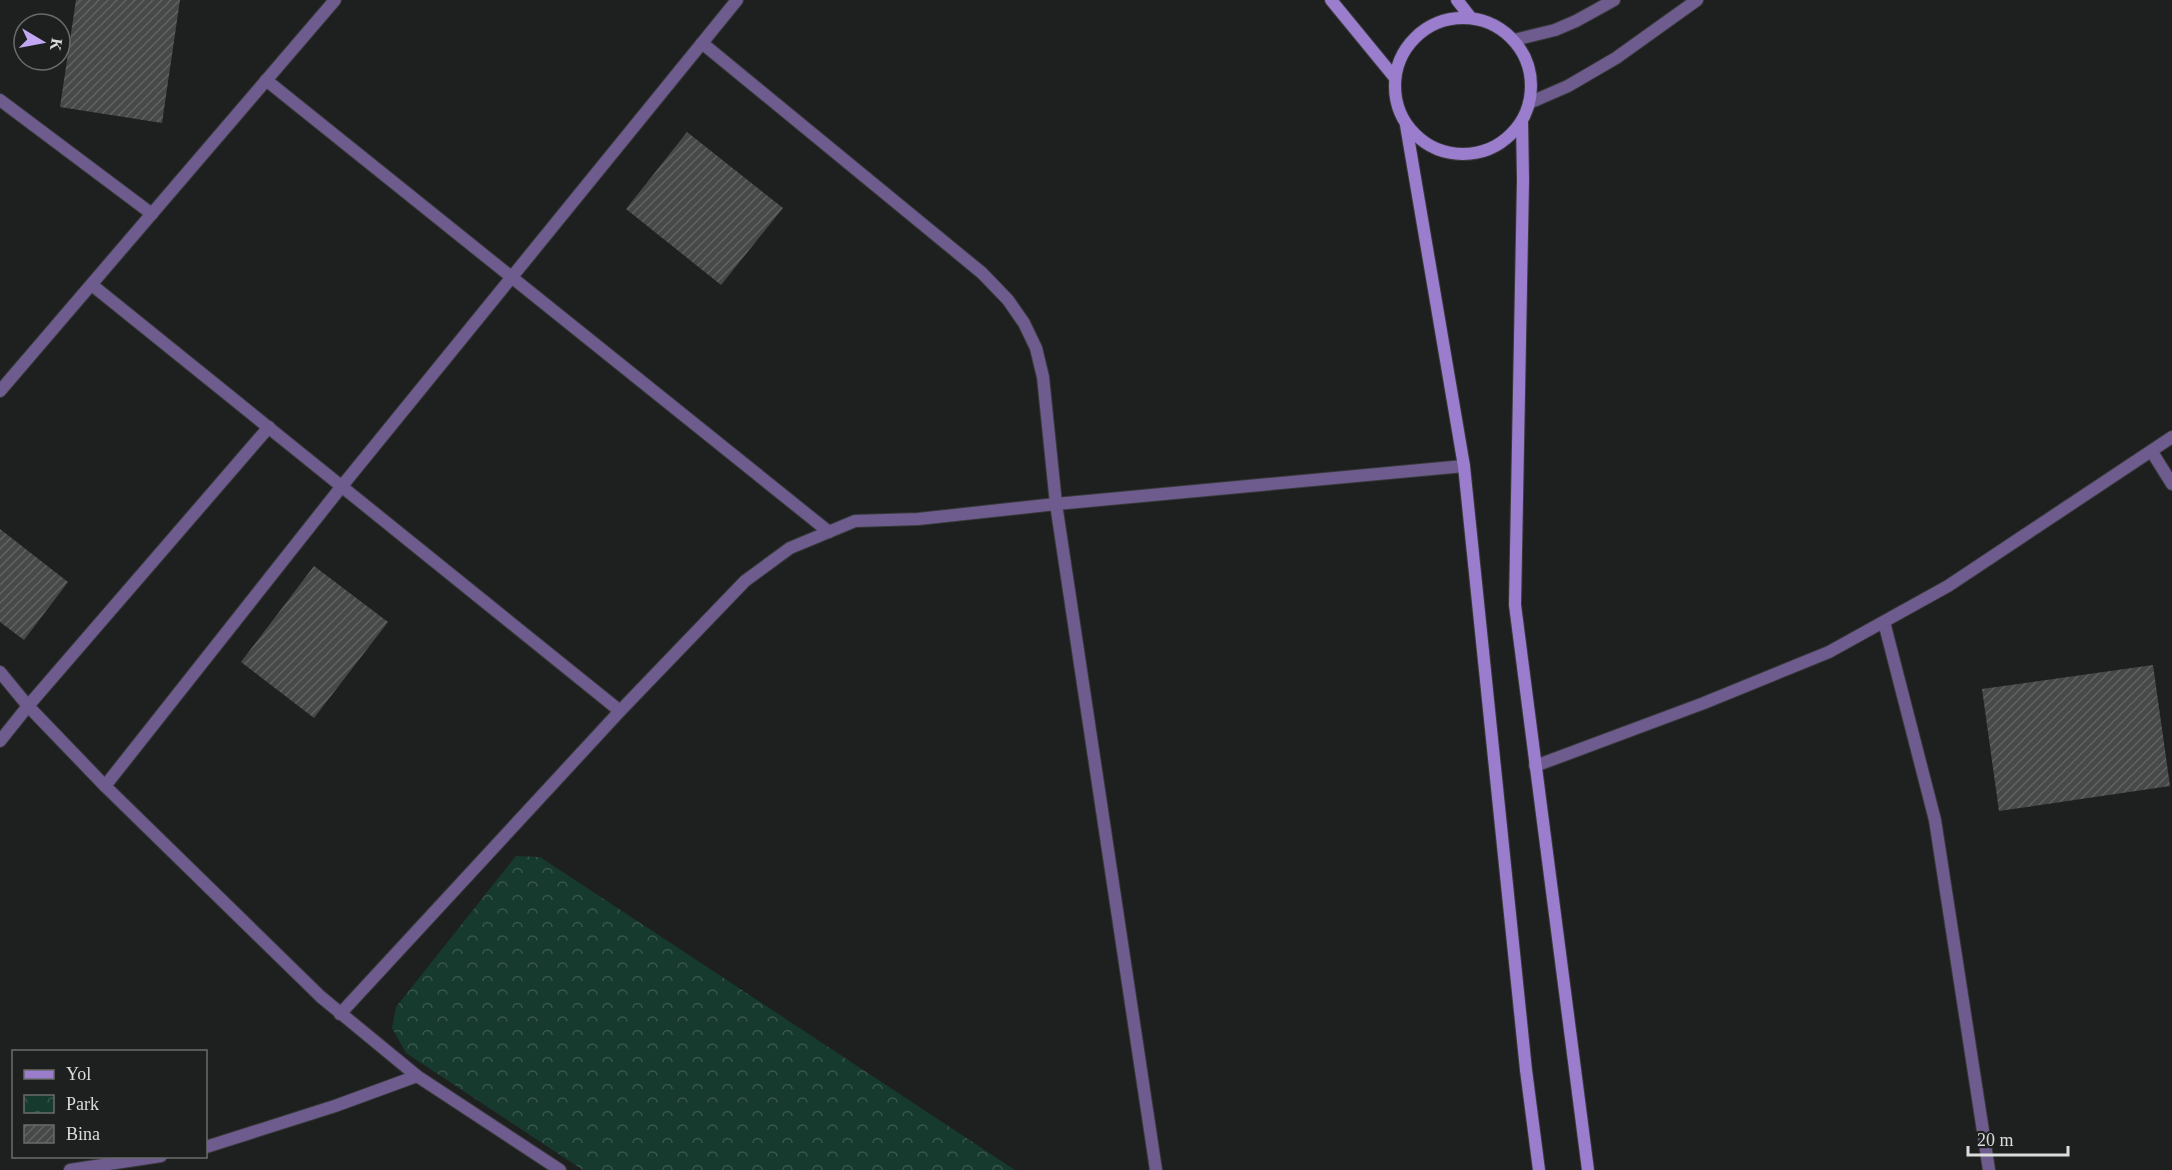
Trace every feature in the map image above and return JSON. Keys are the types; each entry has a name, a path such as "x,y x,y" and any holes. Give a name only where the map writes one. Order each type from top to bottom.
{"main road":[{"path":"1331,0 1395,78"},
{"path":"1458,0 1471,18"},
{"path":"1406,125 1420,140 1437,149 1456,154 1475,154 1494,147 1509,136 1522,121 1529,103 1532,83 1528,64 1520,46 1506,32 1490,22 1471,18 1451,18 1433,24 1416,36 1404,51 1396,69 1394,88 1398,107 1406,125 1464,466 1526,1070 1539,1170"},
{"path":"1522,121 1523,180 1515,605 1588,1170"}],"street":[{"path":"0,391 335,0"},
{"path":"105,786 342,486 737,0"},
{"path":"1514,40 1555,30 1614,0"},
{"path":"1529,103 1568,86 1616,58 1696,0"},
{"path":"702,43 955,250 1008,300 1024,323 1036,348 1043,377 1056,504 1156,1170"},
{"path":"266,80 830,532"},
{"path":"0,100 152,214"},
{"path":"92,285 620,711"},
{"path":"0,741 27,706 268,427"},
{"path":"1535,766 1704,703 1829,652 1948,586 2172,438"},
{"path":"2152,452 2172,484"},
{"path":"340,1014 620,711 746,580 790,548 855,521 918,519 1464,466"},
{"path":"1884,622 1935,820 1989,1170"},
{"path":"0,672 27,706 105,786 340,1014 417,1076 560,1170"},
{"path":"207,1147 335,1106 417,1076"},
{"path":"70,1170 148,1158"}],"green space":[{"path":"516,856 540,857 1015,1170 583,1170 406,1053 392,1028 396,1007"}],"building":[{"path":"76,0 180,0 162,123 60,107 65,72 72,72 72,27"},
{"path":"687,132 783,208 721,285 626,209"},
{"path":"0,529 68,582 24,640 0,622"},
{"path":"314,566 388,622 314,718 241,662"},
{"path":"2153,665 2170,786 1999,811 1982,689"}]}
